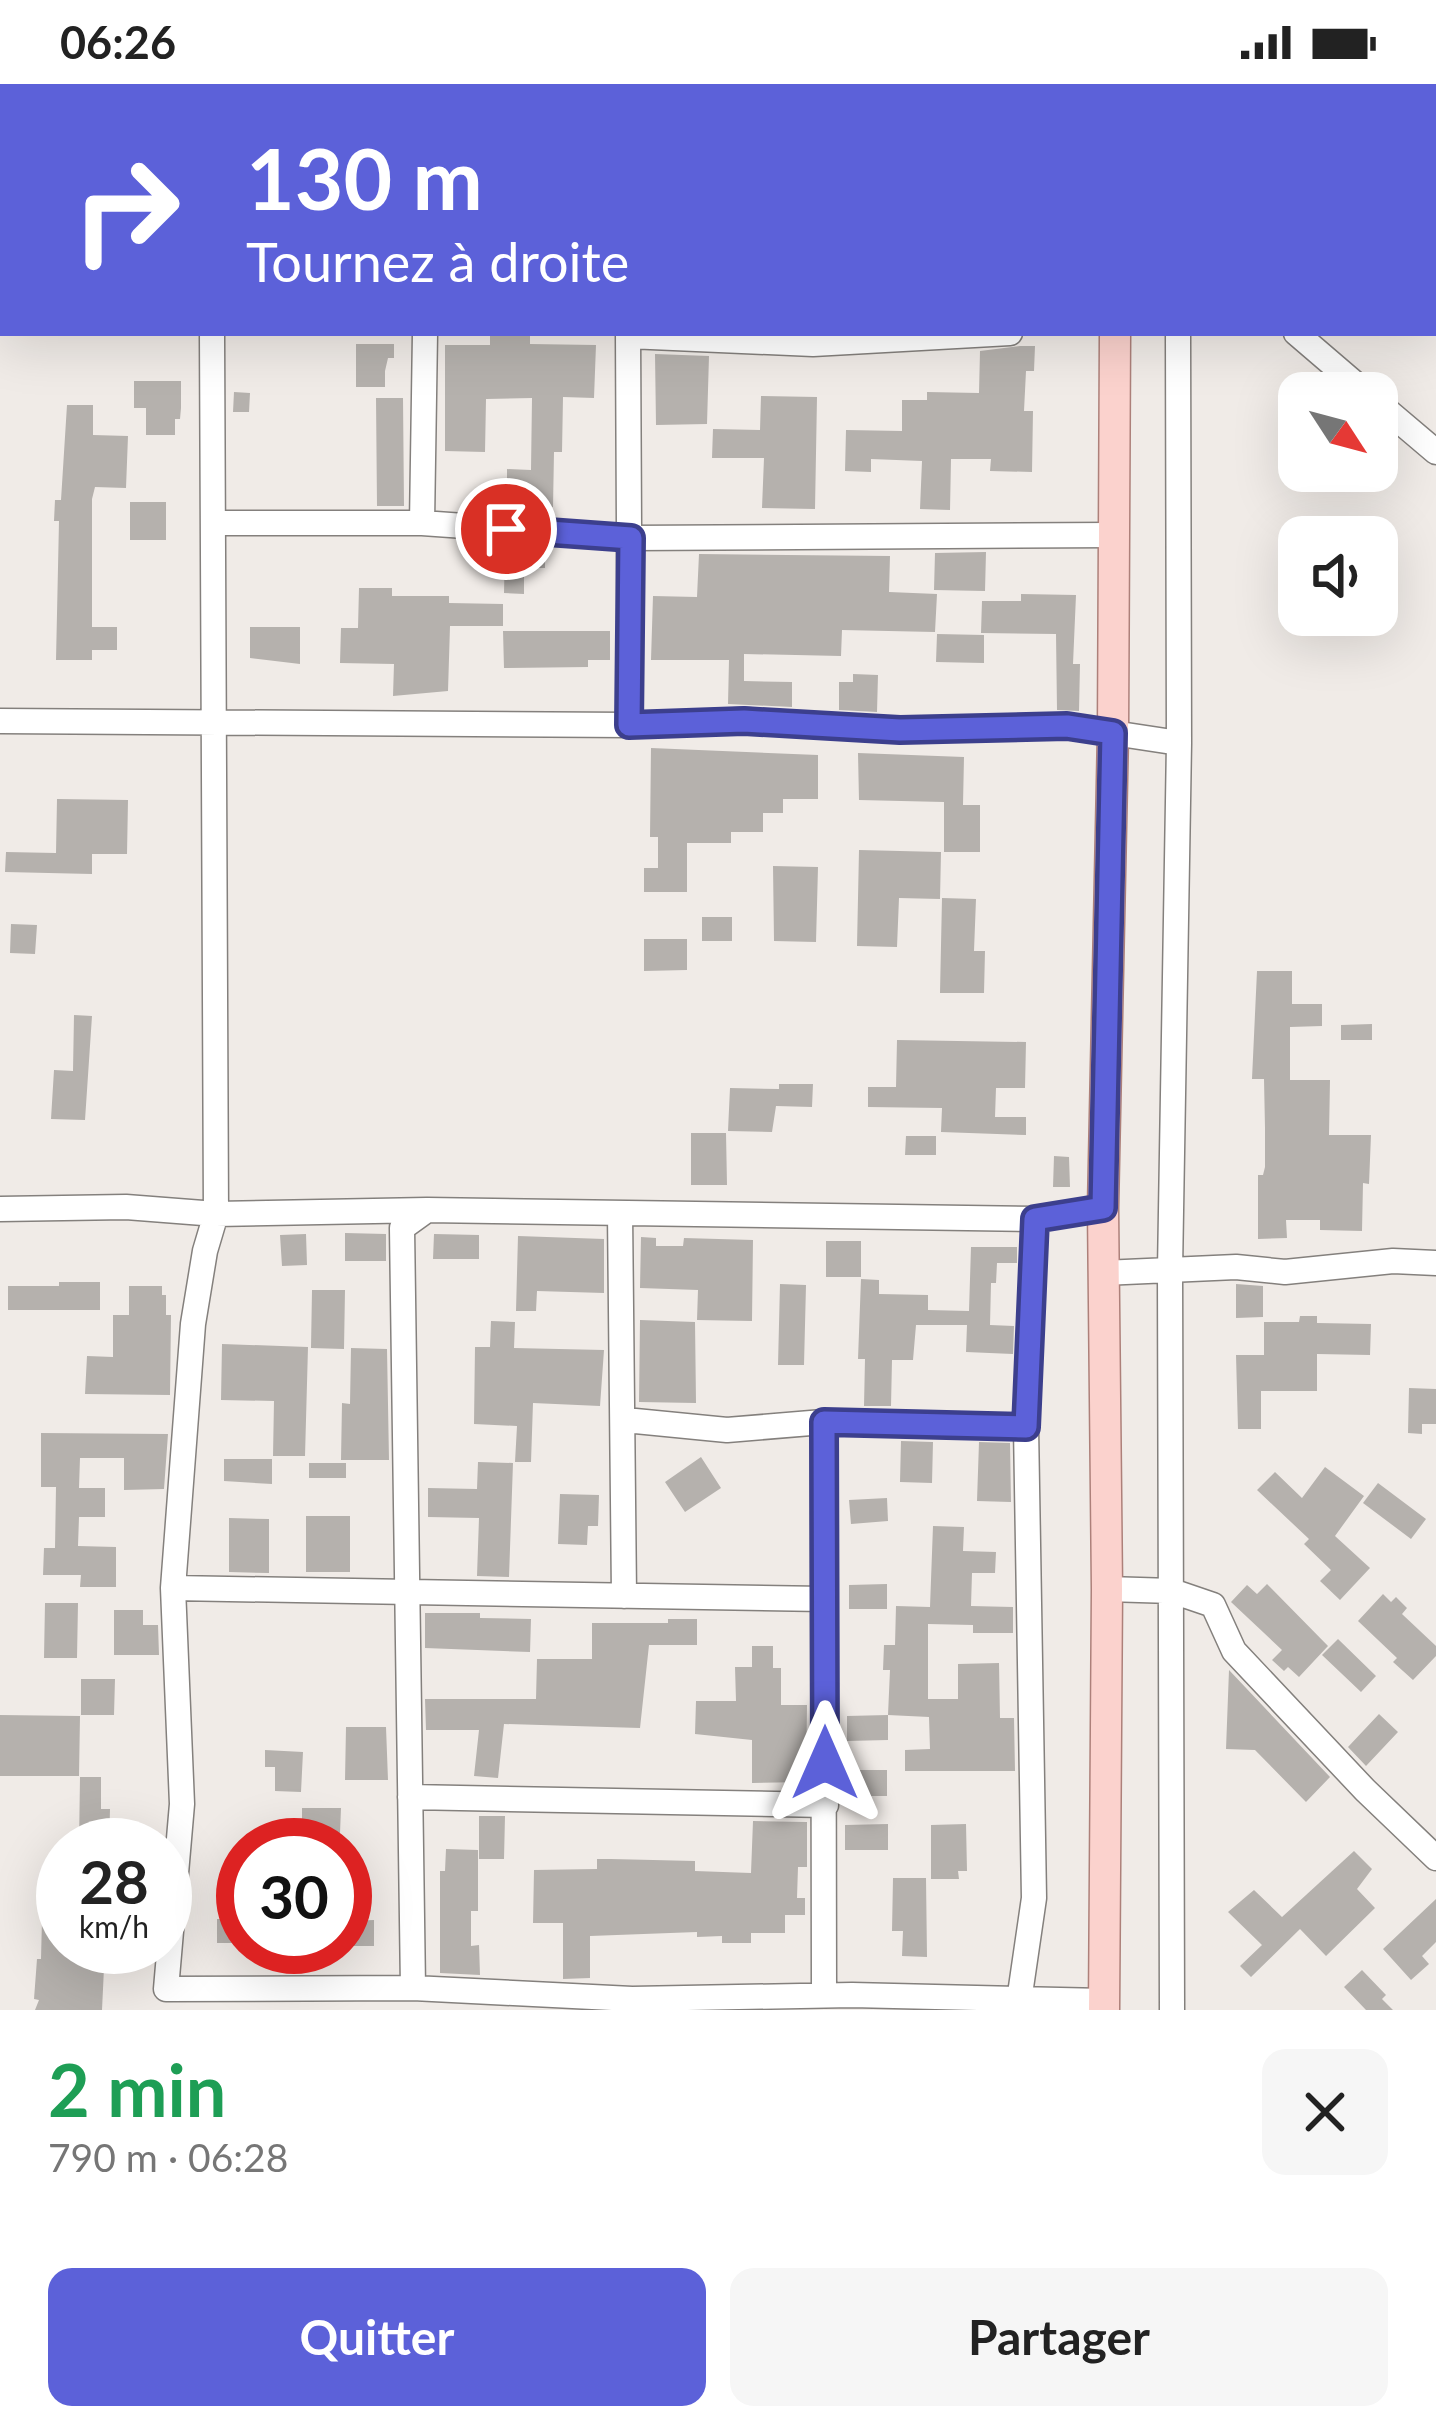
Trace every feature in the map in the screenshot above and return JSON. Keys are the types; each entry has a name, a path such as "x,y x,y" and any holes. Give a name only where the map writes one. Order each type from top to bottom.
{"main road":[{"path":"1104,2005 1103,1208 1115,336"}],"street":[{"path":"212,336 216,1214 194,1324 173,1588 182,1804 166,1990 412,1988 632,1999 824,1995 1104,2005"},
{"path":"422,523 425,336"},
{"path":"628,336 629,725"},
{"path":"702,336 912,336"},
{"path":"1172,2010 1170,1270 1179,743 1178,336"},
{"path":"1299,336 1341,372"},
{"path":"1398,420 1436,452"},
{"path":"214,523 422,523 631,538 1114,535"},
{"path":"0,721 629,725 764,721 900,730 1067,726 1179,743"},
{"path":"0,1209 1035,1219 1103,1208"},
{"path":"412,1988 402,1228 427,1210"},
{"path":"620,1214 624,1596"},
{"path":"1019,2001 1034,1898 1026,1427 1035,1219"},
{"path":"1103,1274 1236,1267 1285,1272 1393,1261 1436,1263"},
{"path":"625,1420 727,1430 824,1422 1026,1427"},
{"path":"824,1422 824,1995"},
{"path":"173,1588 824,1599"},
{"path":"1107,1589 1172,1591 1213,1605 1234,1651 1436,1858"},
{"path":"410,1797 826,1804"}],"building":[{"path":"490,336 530,336 530,344 596,345 594,398 563,397 562,452 554,452 553,507 507,507 507,469 531,470 532,398 486,399 485,452 445,451 445,345 490,345"},
{"path":"356,344 394,344 385,387 356,387"},
{"path":"1035,346 1034,371 1026,371 1024,411 1033,411 1032,472 990,471 991,459 951,459 950,510 920,509 922,461 871,459 871,472 845,471 846,430 902,431 902,400 927,400 927,392 979,393 980,351"},
{"path":"655,354 709,356 707,424 656,425"},
{"path":"134,381 181,381 175,435 146,435 146,408 134,408"},
{"path":"234,392 250,393 249,412 233,412"},
{"path":"761,396 817,397 815,509 762,508 764,458 712,458 713,429 760,430"},
{"path":"376,398 403,398 404,506 377,506"},
{"path":"67,405 93,405 93,435 128,436 126,488 95,487 92,499 92,627 117,627 117,650 92,650 92,660 56,660 59,521 54,521 55,500 61,500"},
{"path":"130,502 166,502 166,540 130,540"},
{"path":"505,546 545,548 545,568 524,568 524,594 504,593"},
{"path":"986,552 985,591 934,590 935,553"},
{"path":"699,554 890,556 889,592 937,594 935,632 842,630 841,656 744,654 744,681 792,682 792,707 728,704 729,660 651,660 653,596 697,597"},
{"path":"359,588 392,588 392,596 449,596 449,603 503,604 503,626 450,626 448,691 393,696 394,664 340,663 341,628 358,628"},
{"path":"1021,594 1076,595 1073,664 1080,664 1079,711 1057,710 1056,634 981,633 982,601 1021,601"},
{"path":"250,627 300,627 300,664 250,658"},
{"path":"503,631 610,631 610,660 588,660 588,667 504,668"},
{"path":"937,634 984,635 984,663 936,662"},
{"path":"853,674 878,675 877,712 839,710 839,682 853,682"},
{"path":"651,748 818,755 818,799 783,799 783,813 763,813 763,832 731,832 731,843 687,843 687,892 644,892 644,868 658,868 658,837 650,837"},
{"path":"858,753 964,757 963,805 980,805 980,852 944,852 944,802 859,800"},
{"path":"57,799 128,800 127,854 92,854 92,874 5,872 6,852 56,853"},
{"path":"859,850 941,852 940,899 899,898 897,947 857,946"},
{"path":"773,866 818,867 816,942 774,941"},
{"path":"942,898 976,899 974,951 985,951 984,993 940,993"},
{"path":"702,917 732,917 732,941 702,941"},
{"path":"11,924 37,925 35,954 10,953"},
{"path":"644,939 687,939 687,970 644,971"},
{"path":"1257,971 1292,971 1292,1004 1322,1004 1322,1026 1290,1027 1290,1080 1330,1080 1329,1135 1371,1135 1362,1231 1320,1230 1320,1220 1286,1220 1287,1238 1258,1239 1258,1175 1263,1175 1265,1167 1265,1128 1264,1079 1252,1079"},
{"path":"74,1015 92,1016 85,1120 51,1119 54,1070 73,1071"},
{"path":"1372,1024 1372,1040 1341,1040 1341,1025"},
{"path":"897,1040 1026,1042 1025,1088 996,1088 995,1117 1026,1117 1026,1135 941,1132 942,1108 868,1107 868,1087 896,1087"},
{"path":"779,1084 813,1084 812,1107 776,1106 772,1132 728,1131 730,1088 779,1089"},
{"path":"691,1133 726,1133 727,1185 691,1185"},
{"path":"906,1136 936,1136 936,1155 905,1155"},
{"path":"1054,1156 1069,1157 1070,1187 1053,1187"},
{"path":"345,1233 386,1234 386,1261 345,1261"},
{"path":"306,1234 307,1265 282,1266 280,1235"},
{"path":"434,1234 479,1235 479,1259 433,1259"},
{"path":"518,1236 604,1239 604,1293 537,1291 536,1311 516,1311"},
{"path":"641,1237 656,1238 656,1246 683,1246 684,1238 753,1240 752,1321 697,1320 698,1290 640,1288"},
{"path":"826,1241 861,1241 861,1277 826,1277"},
{"path":"971,1247 1017,1247 1017,1263 997,1263 996,1283 991,1283 990,1325 1014,1326 1013,1354 966,1352 967,1325 916,1325 913,1360 892,1360 891,1406 864,1406 865,1359 858,1359 861,1279 879,1280 879,1294 928,1295 928,1310 969,1311"},
{"path":"59,1282 100,1282 100,1310 8,1310 8,1286 59,1286"},
{"path":"780,1284 806,1285 804,1365 778,1365"},
{"path":"1236,1284 1263,1286 1263,1317 1236,1318"},
{"path":"129,1286 162,1286 162,1295 166,1295 166,1315 171,1315 170,1395 85,1394 87,1356 113,1357 113,1315 129,1315"},
{"path":"312,1290 345,1290 344,1349 311,1348"},
{"path":"1300,1316 1317,1316 1317,1323 1371,1324 1370,1355 1317,1354 1317,1391 1261,1391 1261,1429 1238,1429 1236,1355 1264,1355 1264,1322 1299,1322"},
{"path":"640,1320 695,1322 696,1403 639,1402"},
{"path":"491,1321 515,1322 514,1348 604,1350 600,1406 533,1403 531,1462 515,1462 517,1426 474,1424 475,1347 490,1347"},
{"path":"222,1344 308,1347 305,1456 273,1456 274,1401 221,1400"},
{"path":"351,1348 387,1349 389,1460 341,1460 342,1403 350,1404"},
{"path":"1409,1388 1436,1389 1436,1424 1422,1424 1422,1434 1408,1433"},
{"path":"41,1433 168,1434 164,1489 124,1490 124,1458 80,1458 79,1488 105,1488 105,1517 79,1517 78,1546 116,1547 116,1587 80,1587 81,1575 43,1575 44,1548 55,1548 56,1487 41,1487"},
{"path":"901,1441 933,1442 932,1483 900,1482"},
{"path":"979,1442 1010,1443 1011,1502 977,1501"},
{"path":"701,1457 721,1488 685,1512 665,1482"},
{"path":"224,1459 272,1459 272,1484 224,1481"},
{"path":"478,1462 513,1463 509,1577 477,1576 479,1518 428,1517 428,1488 477,1489"},
{"path":"309,1463 346,1463 346,1478 309,1478"},
{"path":"1325,1467 1364,1496 1335,1536 1370,1568 1340,1600 1320,1581 1331,1570 1304,1544 1309,1539 1257,1490 1275,1472 1302,1498"},
{"path":"1378,1483 1426,1519 1411,1539 1363,1503"},
{"path":"560,1494 599,1495 598,1526 588,1526 587,1545 558,1544"},
{"path":"887,1498 888,1521 851,1524 849,1500"},
{"path":"306,1516 350,1516 350,1572 306,1572"},
{"path":"229,1518 269,1519 269,1573 229,1572"},
{"path":"933,1526 964,1527 963,1551 996,1552 995,1573 972,1573 971,1606 1013,1607 1013,1633 973,1633 973,1625 928,1624 928,1699 958,1699 958,1664 999,1663 1000,1718 1014,1718 1015,1771 905,1771 905,1750 930,1749 929,1717 888,1715 890,1670 883,1670 884,1645 895,1645 896,1606 930,1607"},
{"path":"887,1584 887,1609 849,1609 849,1585"},
{"path":"1267,1584 1328,1646 1299,1677 1272,1660 1282,1650 1231,1602 1247,1585 1257,1594"},
{"path":"1383,1594 1391,1602 1396,1597 1407,1608 1402,1614 1436,1646 1436,1656 1413,1680 1358,1621"},
{"path":"45,1603 78,1603 77,1658 44,1658"},
{"path":"114,1610 143,1610 143,1625 158,1625 159,1655 114,1655"},
{"path":"425,1613 531,1619 530,1652 425,1648"},
{"path":"668,1619 697,1619 697,1645 649,1645 640,1728 504,1724 498,1778 474,1776 479,1730 426,1730 425,1699 536,1699 537,1659 592,1659 592,1623 668,1623"},
{"path":"1338,1639 1376,1676 1361,1692 1322,1655"},
{"path":"752,1646 773,1646 773,1668 781,1668 781,1705 807,1705 806,1782 752,1783 752,1740 695,1734 696,1701 736,1701 735,1667 752,1667"},
{"path":"1229,1670 1330,1777 1306,1802 1255,1750 1226,1749"},
{"path":"81,1679 115,1679 114,1715 81,1715"},
{"path":"1379,1714 1398,1732 1366,1766 1348,1747"},
{"path":"0,1715 80,1716 79,1776 0,1776"},
{"path":"888,1715 888,1740 847,1741 847,1716"},
{"path":"346,1727 386,1727 388,1780 345,1780"},
{"path":"265,1750 303,1752 301,1792 275,1791 275,1767 265,1767"},
{"path":"846,1770 887,1770 887,1796 846,1796"},
{"path":"80,1777 101,1777 101,1809 110,1809 110,1818 79,1818"},
{"path":"302,1808 341,1808 341,1818 302,1818"},
{"path":"479,1816 505,1816 504,1859 479,1859"},
{"path":"753,1821 807,1822 807,1867 798,1867 797,1898 805,1898 805,1915 785,1915 785,1933 751,1933 751,1943 722,1943 722,1936 697,1937 697,1932 590,1936 590,1978 563,1979 563,1923 533,1923 534,1870 597,1869 597,1859 611,1859 695,1861 695,1871 751,1873"},
{"path":"888,1824 888,1850 845,1850 845,1825"},
{"path":"966,1824 967,1871 958,1871 959,1879 931,1879 931,1825"},
{"path":"446,1849 478,1850 478,1911 471,1911 471,1946 479,1945 480,1975 440,1973 440,1871 445,1871"},
{"path":"1354,1851 1372,1869 1357,1889 1375,1908 1326,1956 1300,1929 1251,1977 1240,1966 1262,1945 1228,1912 1254,1890 1282,1917"},
{"path":"893,1878 926,1878 927,1957 902,1956 903,1931 892,1931"},
{"path":"1436,1899 1436,1942 1422,1956 1429,1964 1411,1980 1383,1949"},
{"path":"1362,1970 1386,1995 1382,1999 1393,2010 1366,2010 1344,1987"},
{"path":"36,1972 104,1974 102,2010 35,2010 39,2000 34,1999"}],"route":[{"path":"506,529 631,538 629,725 804,722 900,730 1067,726 1113,733 1103,1208 1035,1219 1026,1427 824,1422 825,1763"}]}
